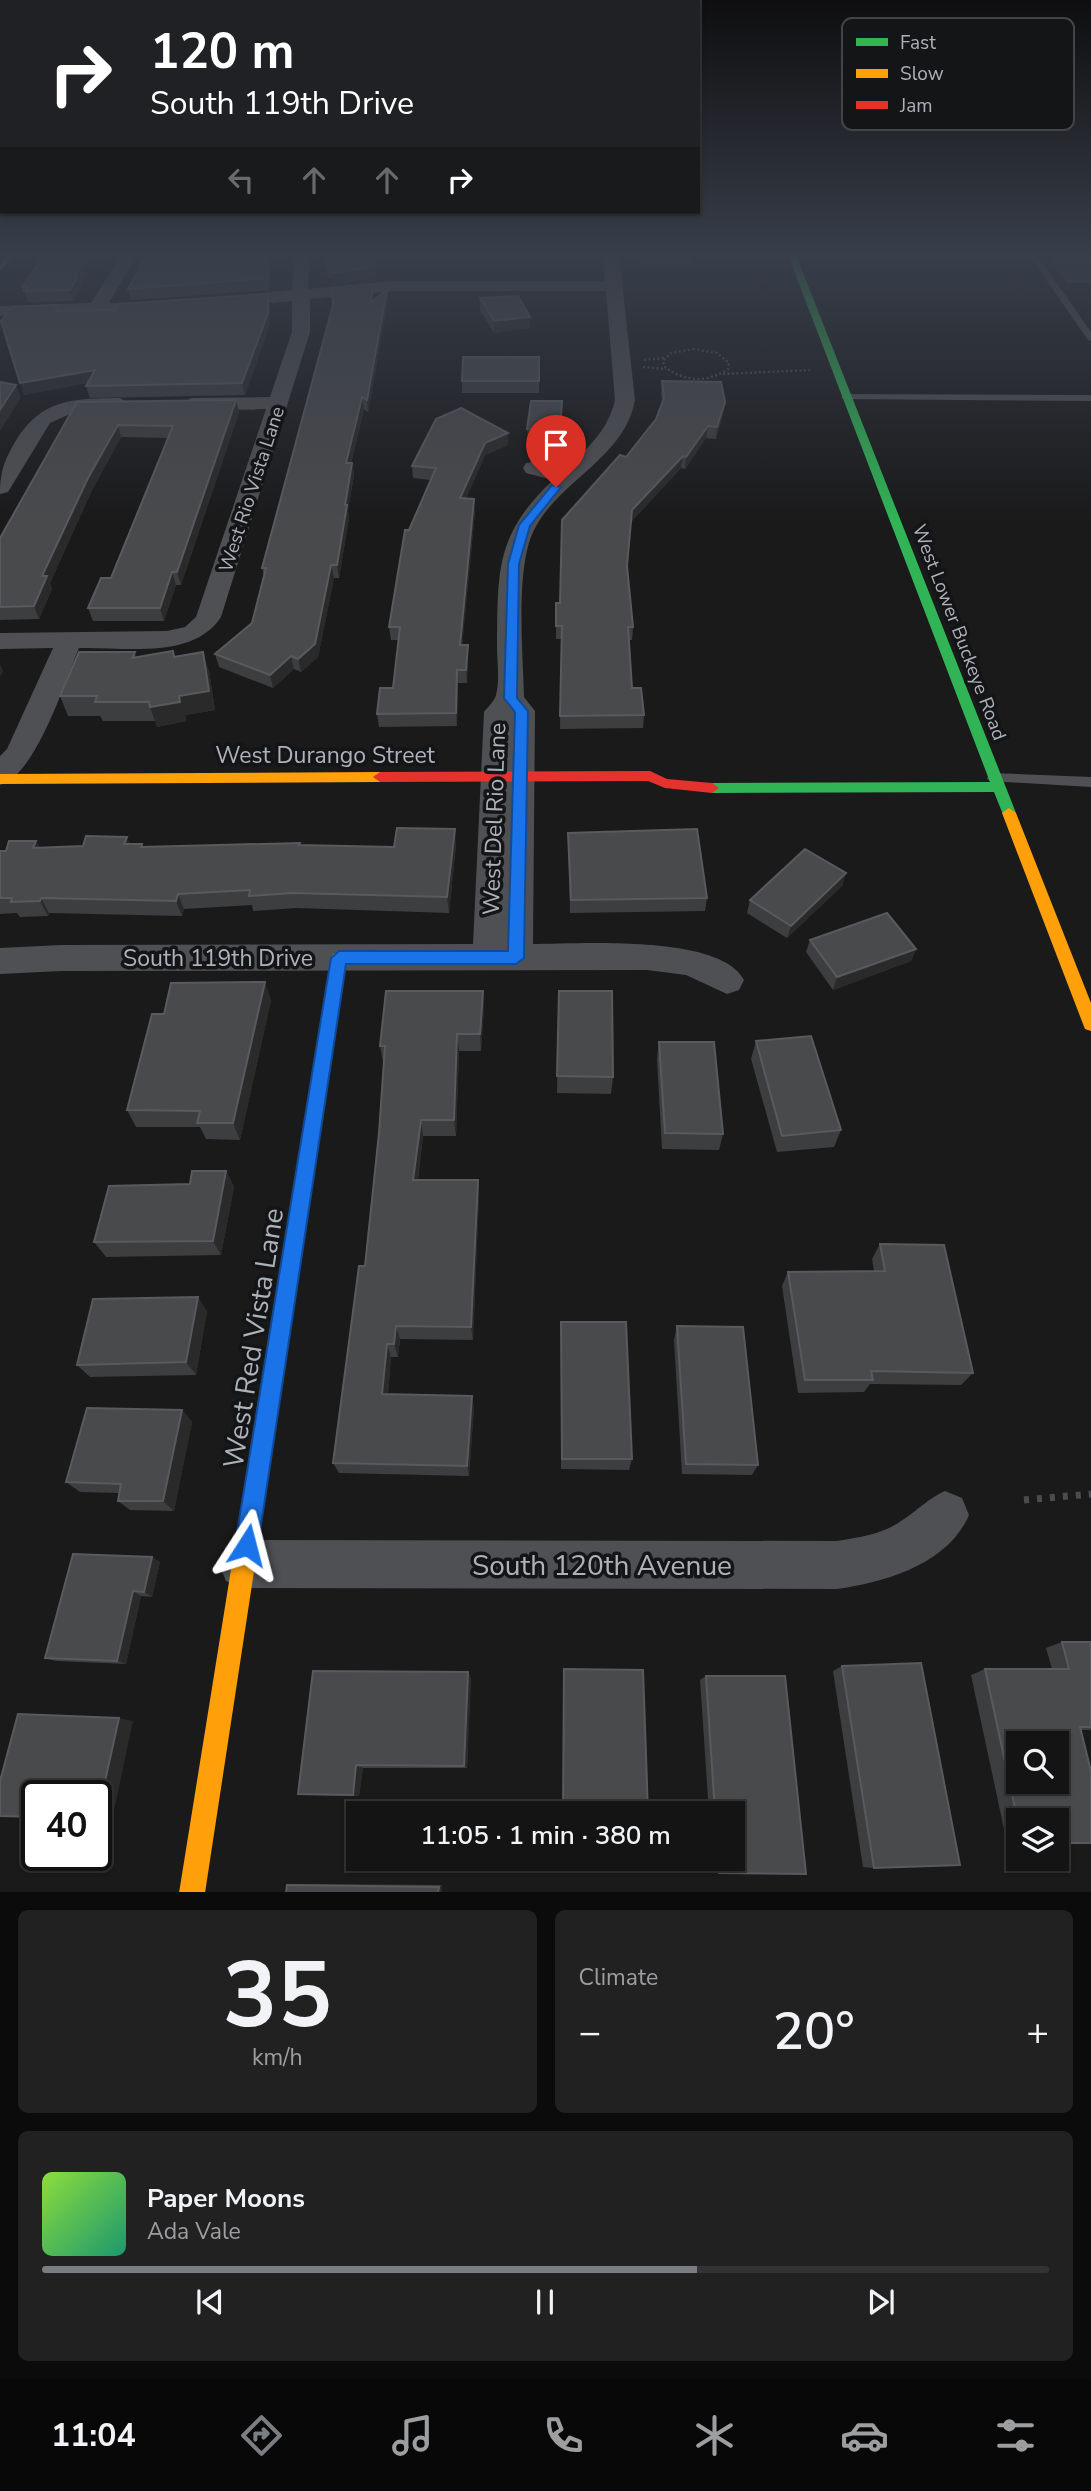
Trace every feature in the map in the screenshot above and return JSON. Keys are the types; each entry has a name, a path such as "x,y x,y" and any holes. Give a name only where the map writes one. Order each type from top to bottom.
{"street":[{"name":"West Rio Vista Lane","path":"59,640 167,639 194,634 203,627 212,610 297,343"},
{"path":"534,468 568,477 614,432 624,415 620,343"},
{"name":"West Lower Buckeye Road","path":"825,343 981,763 995,783 1091,1024"},
{"path":"168,404 278,403"},
{"path":"0,486 39,421 58,408 85,404 140,404"},
{"name":"West Del Rio Lane","path":"503,958 509,777 521,711 510,698 513,564 517,544 530,516 568,477"},
{"path":"0,641 59,640"},
{"path":"0,742 59,640"},
{"path":"0,777 19,753 59,640"},
{"name":"West Durango Street","path":"650,776 672,767"},
{"name":"West Durango Street","path":"0,777 650,776 683,787 701,788 995,783"},
{"name":"South 119th Drive","path":"0,961 61,958 668,958 701,967 727,980"},
{"name":"West Red Vista Lane","path":"192,1892 339,958"},
{"name":"South 120th Avenue","path":"243,1564 837,1565 871,1561 900,1551 927,1534 945,1515"}],"lane":[{"path":"846,397 1091,398"},
{"path":"995,783 1091,782"}],"path":[{"path":"637,360 664,358 681,350 706,350 725,358 729,363 728,369 722,374"},
{"path":"664,358 666,369"},
{"path":"638,367 666,369 693,378 735,372 810,370"},
{"path":"728,369 735,372"},
{"path":"1024,1500 1091,1494"}],"building":[{"path":"8,343 257,343 242,383 86,386 95,370 20,383"},
{"path":"323,343 377,343 367,400 362,397 346,463 352,463 337,565 331,565 315,644 298,659 291,656 270,675 215,654 252,623 266,568 262,568"},
{"path":"463,357 539,357 539,381 462,381"},
{"path":"662,381 721,382 725,402 717,427 708,426 686,457 683,456 632,510 627,566 633,627 628,627 632,688 641,688 644,715 560,716 562,626 556,626 556,603 560,603 562,520 620,455 626,457 656,419 664,398"},
{"path":"0,382 16,385 0,410"},
{"path":"236,400 177,572 172,572 160,608 88,608 101,578 111,578 173,426 118,425 88,478 42,576 47,576 34,606 0,607 0,538 77,402"},
{"path":"531,401 562,401 560,429 527,429"},
{"path":"461,408 508,433 485,443 460,498 474,499 460,645 468,645 466,670 457,670 456,713 377,714 380,688 393,688 400,627 389,627 405,530 409,530 436,468 412,466 436,419"},
{"path":"173,651 174,657 203,652 209,691 179,696 180,702 150,707 149,702 95,702 97,696 60,696 79,652 135,652 132,658"},
{"path":"397,828 455,829 447,897 292,893 249,896 250,890 178,894 176,901 41,898 40,901 11,902 12,898 0,898 0,851 6,851 9,841 36,841 33,848 83,846 86,836 127,837 124,844 142,844 141,847 300,843 299,845 394,847"},
{"path":"697,829 707,898 571,900 568,833"},
{"path":"805,849 846,873 791,926 750,900"},
{"path":"887,913 916,949 837,977 810,940"},
{"path":"265,982 233,1123 197,1123 200,1111 127,1110 152,1014 164,1014 171,983"},
{"path":"386,991 483,991 480,1034 457,1034 454,1120 421,1120 413,1180 478,1180 471,1327 396,1326 394,1344 387,1344 382,1394 472,1396 467,1466 333,1463 359,1266 365,1266 379,1133 385,1046 380,1046"},
{"path":"559,991 612,991 613,1077 557,1076"},
{"path":"811,1036 841,1130 782,1136 756,1041"},
{"path":"659,1042 714,1042 723,1134 665,1133"},
{"path":"192,1171 226,1171 213,1241 94,1242 109,1186 190,1184"},
{"path":"880,1244 944,1245 973,1373 871,1371 873,1380 805,1380 788,1272 885,1271"},
{"path":"198,1297 186,1362 77,1365 93,1299"},
{"path":"561,1322 626,1322 632,1459 562,1459"},
{"path":"677,1326 743,1327 758,1465 686,1464"},
{"path":"87,1408 182,1410 163,1501 118,1501 121,1484 66,1482"},
{"path":"73,1554 152,1557 144,1592 133,1591 117,1661 45,1658"},
{"path":"1062,1642 1091,1642 1091,1727 1080,1727 1091,1771 1091,1843 1069,1843 1069,1808 1015,1808 1012,1794 1069,1794 1069,1731 1006,1731 1006,1766 985,1669 1069,1669"},
{"path":"921,1663 960,1865 874,1868 842,1666"},
{"path":"564,1669 643,1670 648,1801 563,1801"},
{"path":"313,1671 468,1672 464,1766 356,1765 353,1795 298,1794"},
{"path":"706,1676 785,1676 806,1874 719,1873 745,1871 745,1801 714,1801"},
{"path":"18,1714 119,1718 105,1780 21,1780 21,1817 0,1816 0,1781"},
{"path":"287,1885 439,1887 438,1892 286,1892"}],"traffic: fast":[{"path":"826,343 1009,813"},
{"path":"712,788 997,787"},
{"path":"267,1414 339,958"}],"traffic: slow":[{"path":"0,779 380,777"},
{"path":"1009,813 1091,1024"},
{"path":"192,1892 267,1414"}],"traffic: jam":[{"path":"380,777 650,776 665,783 712,788"}],"route":[{"path":"247,1545 339,958 516,958 521,711 510,698 513,564 520,534 530,516 556,487"}]}
